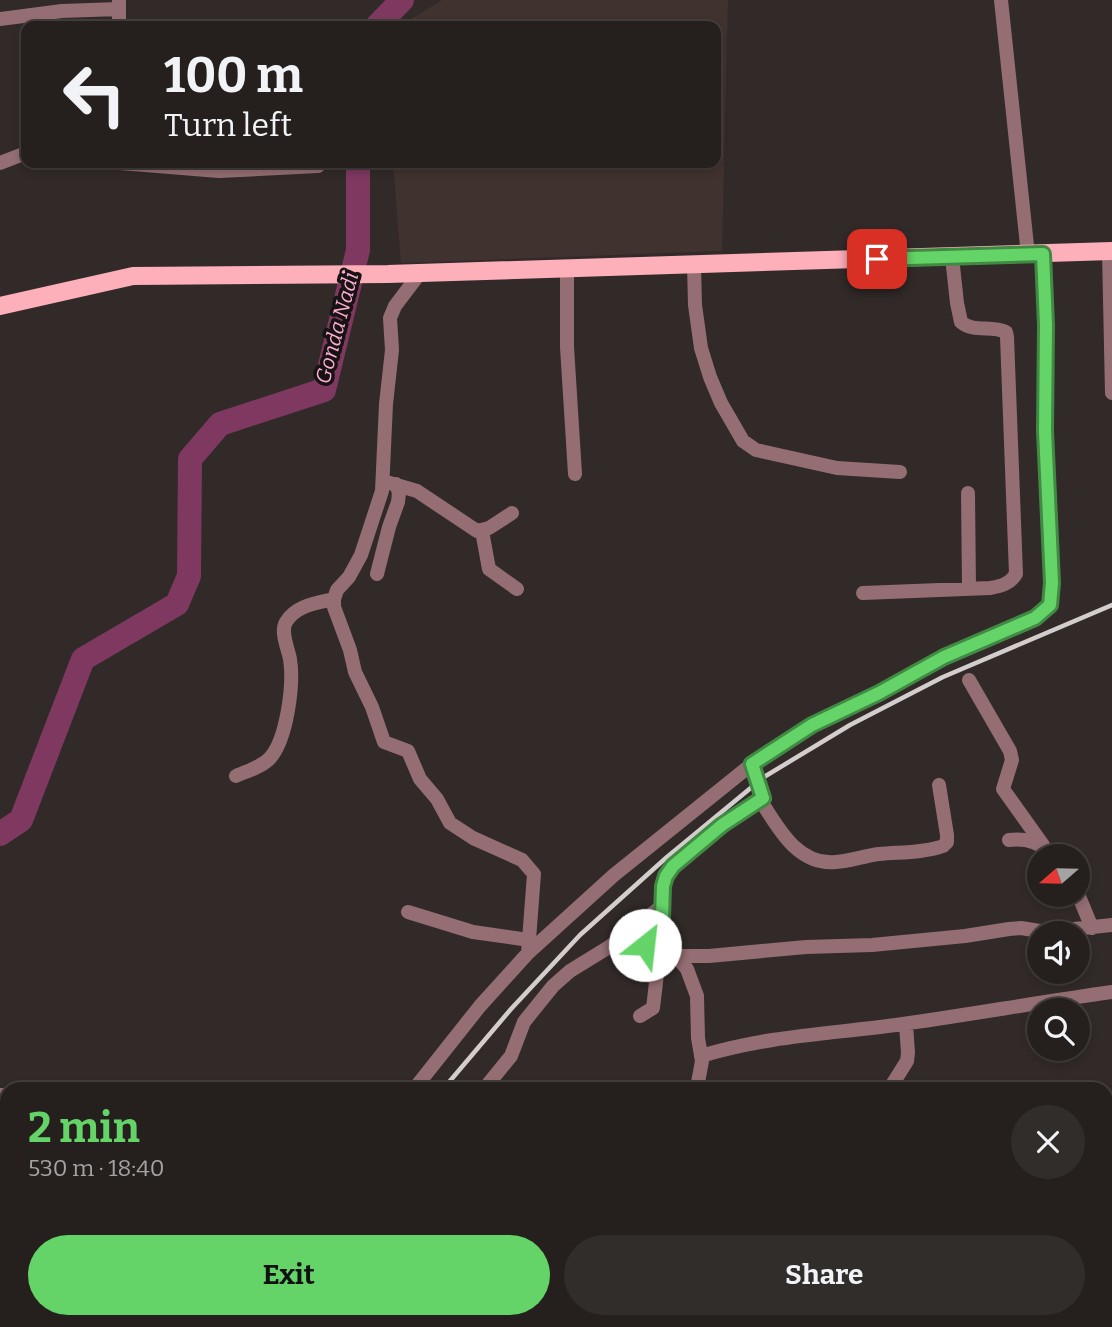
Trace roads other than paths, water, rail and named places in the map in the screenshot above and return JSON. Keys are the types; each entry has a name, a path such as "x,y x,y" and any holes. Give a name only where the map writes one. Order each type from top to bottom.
{"main road":[{"path":"0,306 133,276 388,274 1110,251"}],"street":[{"path":"420,1082 529,946 752,764 812,725 879,693 944,657 1035,618 1050,605 1052,583 1045,431 1046,325 1001,0"},
{"path":"0,19 119,4"},
{"path":"0,163 21,155"},
{"path":"191,168 268,168"},
{"path":"1110,251 1112,393"},
{"path":"863,593 1003,585 1016,575 1006,332 1001,329 971,328 961,322 952,257"},
{"path":"694,265 695,305 701,348 721,403 743,441 756,450 837,468 900,472"},
{"path":"567,269 567,347 575,474"},
{"path":"420,273 394,306 390,318 392,350 386,404 389,483 361,555 349,577 337,590 334,600 355,672 368,696 384,742 403,748 411,754 420,779 437,799 450,823 473,838 522,860 534,874 529,946"},
{"path":"389,483 417,491 477,531 482,531 512,513"},
{"path":"377,573 398,502 398,492 389,483"},
{"path":"968,493 969,588"},
{"path":"482,531 489,569 517,589"},
{"path":"236,776 264,764 281,738 290,686 290,661 285,635 287,621 302,607 334,600"},
{"path":"969,680 1010,751 1012,760 1003,782 1005,794 1042,844"},
{"path":"699,1082 701,1055 697,996 687,969 668,945 662,912 663,886 673,866 722,825 761,801 763,798 752,764"},
{"path":"761,801 790,845 827,863 943,846 947,842 947,835 939,785"},
{"path":"1009,841 1032,840 1041,844"},
{"path":"1083,907 1092,928"},
{"path":"408,912 529,946"},
{"path":"640,1016 653,1008 657,974 647,956 645,945 662,912"},
{"path":"490,1082 511,1056 524,1022 554,986 570,971 662,912"},
{"path":"678,956 872,945 1021,928 1046,932 1112,925"},
{"path":"701,1055 740,1044 906,1024 1112,992"},
{"path":"894,1082 907,1060 906,1024"}],"waterway":[{"name":"Gonda Nadi","path":"382,21 402,0"},
{"name":"Gonda Nadi","path":"0,834 21,820 83,659 177,604 189,576 190,459 220,424 324,390 358,250 358,168"}],"railway":[{"path":"449,1082 511,1009 580,935 667,857 764,777 850,725 943,677 1112,605"}]}
